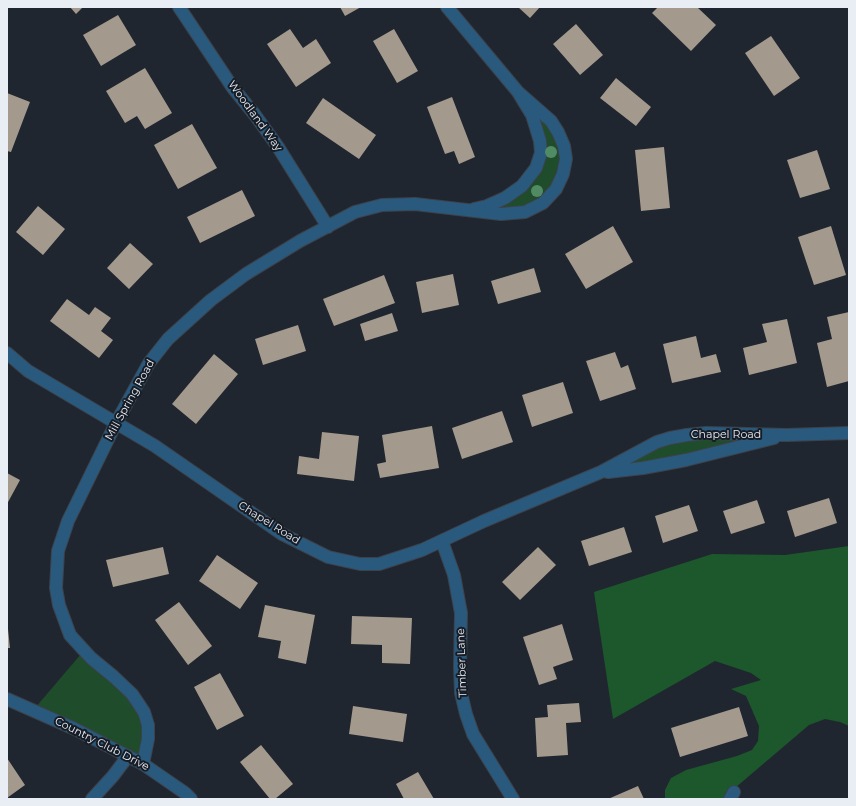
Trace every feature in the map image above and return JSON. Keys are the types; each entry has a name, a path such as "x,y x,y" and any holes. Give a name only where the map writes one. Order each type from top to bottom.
{"street":[{"name":"Woodland Way","path":"179,7 233,88 278,147 328,227"},
{"name":"Mill Spring Road","path":"143,764 148,739 148,725 144,712 132,694 90,658 70,635 59,605 56,588 58,552 68,521 116,423 149,364 168,339 210,300 246,274 300,241 355,212 382,205 415,204 501,214 525,212 543,203 556,189 563,174 566,159 564,146 558,132 550,121 518,92 447,7"},
{"name":"Mill Spring Road","path":"468,210 487,206 505,198 522,186 536,168 540,153 540,141 532,116 518,92"},
{"name":"Chapel Road","path":"7,353 28,371 155,446 282,534 328,557 360,564 379,564 422,550 484,521 601,472 657,442 670,438 687,434 706,433 787,435 849,433"},
{"name":"Chapel Road","path":"601,472 643,468 686,460 787,435"},
{"name":"Timber Lane","path":"442,541 454,575 461,612 461,693 466,714 473,734 513,799"},
{"name":"Country Club Drive","path":"7,699 74,729 143,764 180,789 191,799"},
{"path":"92,799 113,776 128,756"}],"green space":[{"path":"532,115 551,121 566,159 543,203 501,214 487,206 522,186 541,153"},
{"path":"787,435 686,460 615,466 670,438"},
{"path":"849,546 849,726 840,722 825,719 809,725 722,799 665,799 665,790 671,778 686,770 737,756 752,750 758,741 759,726 746,696 731,689 761,680 751,673 715,661 613,719 594,592 712,554 785,555"},
{"path":"81,654 129,696 140,713 145,729 141,760 35,708"}],"building":[{"path":"70,7 83,7 76,14"},
{"path":"340,7 361,7 345,16"},
{"path":"518,7 540,7 530,18"},
{"path":"658,7 697,7 716,25 691,51 652,13"},
{"path":"118,15 136,45 101,66 83,35"},
{"path":"576,24 603,55 580,75 553,44"},
{"path":"290,29 303,48 316,39 331,63 296,87 267,44"},
{"path":"394,29 418,71 397,83 373,41"},
{"path":"771,36 800,78 774,96 745,53"},
{"path":"145,68 172,113 145,129 137,116 125,123 106,91"},
{"path":"616,78 651,107 636,126 600,98"},
{"path":"7,93 30,102 11,152 7,151"},
{"path":"452,97 475,157 459,164 454,151 445,154 427,107"},
{"path":"323,98 376,135 359,159 306,123"},
{"path":"192,124 217,168 178,189 154,145"},
{"path":"664,147 670,208 641,211 635,150"},
{"path":"817,150 830,189 800,198 787,160"},
{"path":"242,190 255,216 200,243 187,217"},
{"path":"38,206 65,229 43,255 16,232"},
{"path":"613,226 633,262 586,289 565,254"},
{"path":"831,226 846,275 814,285 798,237"},
{"path":"130,243 153,264 129,289 107,268"},
{"path":"534,268 541,292 498,304 491,281"},
{"path":"453,274 459,305 422,313 416,282"},
{"path":"384,275 395,303 334,326 323,299"},
{"path":"67,299 89,315 95,307 111,318 101,331 113,340 99,358 50,321"},
{"path":"849,312 849,381 827,387 817,343 832,339 827,317"},
{"path":"392,313 398,331 365,341 360,324"},
{"path":"787,319 797,363 749,375 743,348 767,342 762,324"},
{"path":"298,325 306,351 263,365 255,339"},
{"path":"696,336 701,358 716,354 721,372 672,383 663,344"},
{"path":"615,352 621,368 628,365 636,389 600,401 586,361"},
{"path":"214,354 238,374 196,424 172,404"},
{"path":"563,382 573,413 532,427 522,395"},
{"path":"502,411 513,442 462,459 452,428"},
{"path":"432,426 439,468 380,478 377,464 386,462 382,435"},
{"path":"322,432 359,436 354,481 297,474 299,456 319,459"},
{"path":"7,473 20,480 7,504"},
{"path":"829,498 837,523 795,537 787,511"},
{"path":"757,500 765,523 731,534 723,511"},
{"path":"689,505 698,531 663,543 655,516"},
{"path":"624,527 632,552 589,566 581,541"},
{"path":"163,547 169,574 113,587 106,560"},
{"path":"538,547 556,565 520,600 502,582"},
{"path":"217,555 258,583 240,609 199,581"},
{"path":"179,602 212,646 188,665 155,620"},
{"path":"265,605 315,615 306,664 278,658 281,641 258,637"},
{"path":"352,616 412,618 410,664 382,663 382,645 351,644"},
{"path":"562,624 573,660 553,667 557,679 539,685 523,637"},
{"path":"8,629 10,648 7,648"},
{"path":"220,673 244,716 217,730 194,687"},
{"path":"579,703 581,722 566,723 568,755 537,757 535,718 548,717 547,705"},
{"path":"353,706 407,714 403,742 349,734"},
{"path":"739,707 748,736 680,757 671,728"},
{"path":"261,745 293,784 275,799 270,799 240,762"},
{"path":"7,758 25,785 7,798"},
{"path":"418,772 434,799 404,799 396,784"},
{"path":"638,786 644,799 608,799"}]}
